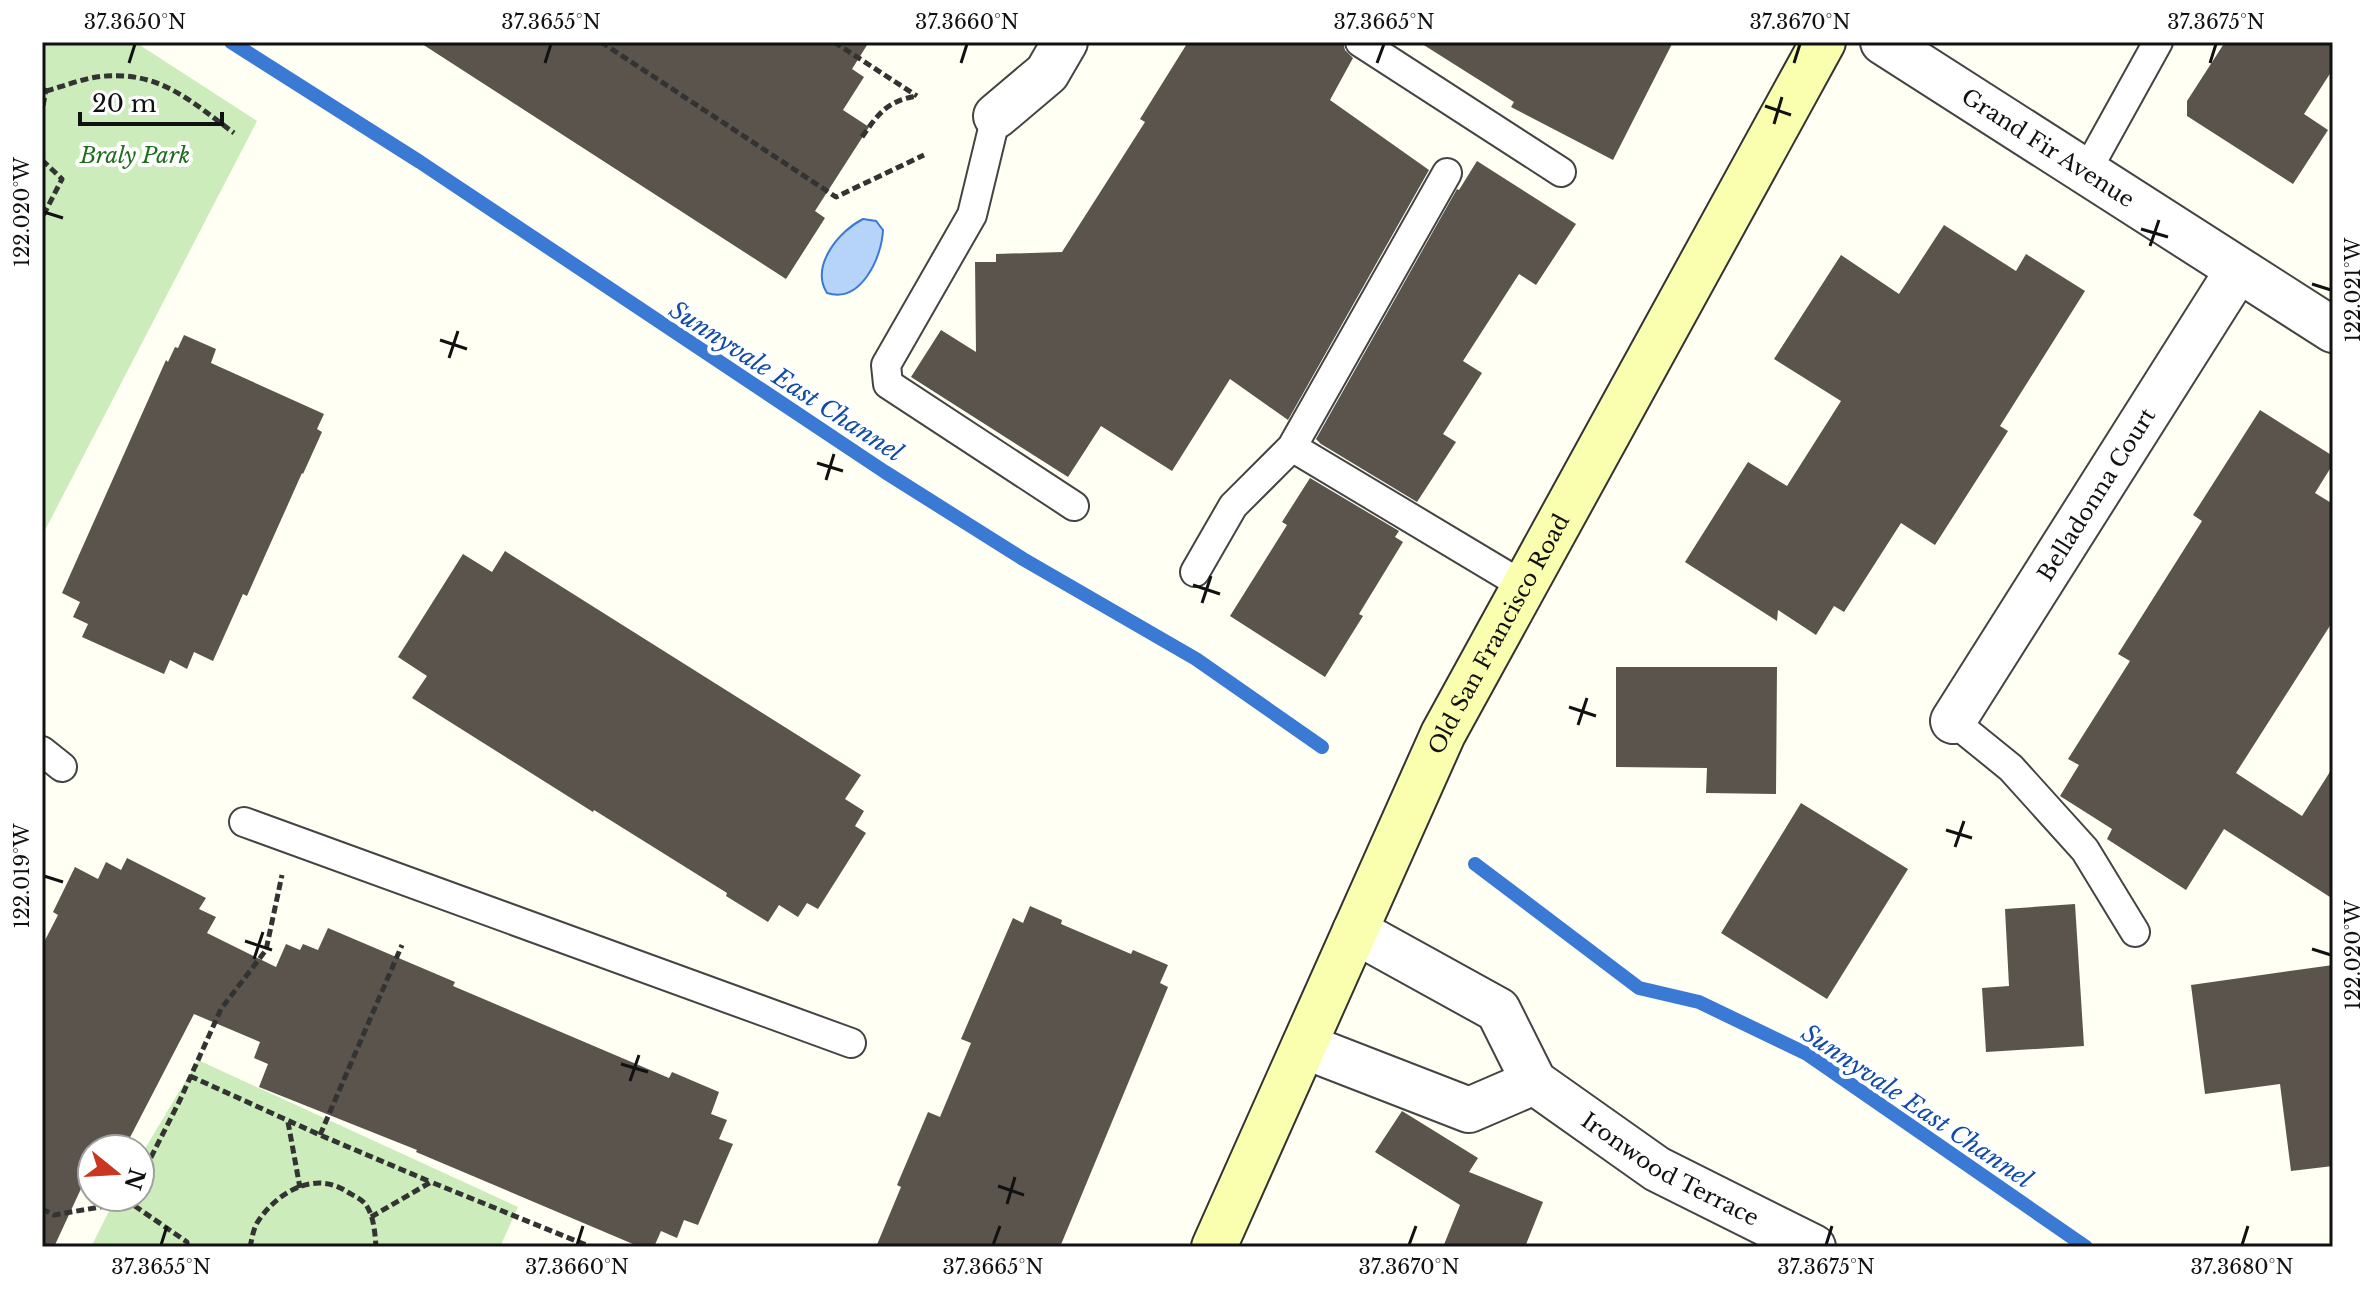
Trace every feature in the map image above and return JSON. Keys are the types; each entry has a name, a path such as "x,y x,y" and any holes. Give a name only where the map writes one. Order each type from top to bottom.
{"main road":[{"name":"Old San Francisco Road","path":"1214,1247 1443,734 1823,42"}],"street":[{"path":"996,116 1047,73 1065,42"},
{"name":"Grand Fir Avenue","path":"1883,42 2333,330"},
{"name":"Belladonna Court","path":"1953,721 2238,270"},
{"name":"Ironwood Terrace","path":"1355,931 1498,1010 1534,1082 1657,1169 1813,1247"},
{"path":"1304,1046 1469,1110 1534,1082"}],"lane":[{"path":"1360,42 1561,172"},
{"path":"2086,172 2158,42"},
{"path":"996,116 972,215 886,365 888,384 1074,506"},
{"path":"1195,572 1233,506 1292,447 1447,173"},
{"path":"1292,447 1524,586"},
{"path":"1953,721 2011,768 2085,850 2135,932"},
{"path":"244,822 851,1043"}],"path":[{"path":"601,42 836,197 924,155"},
{"path":"834,42 917,96 892,103 862,137"},
{"path":"42,110 44,90 104,76 136,76 156,81 191,101 234,133"},
{"path":"42,160 62,179 42,218"},
{"path":"156,1146 221,1009 266,950 278,895"},
{"path":"320,1135 402,945"},
{"path":"190,1076 320,1135 591,1247"},
{"path":"288,1121 300,1188"},
{"path":"250,1247 255,1226 268,1209 285,1193 312,1182 341,1188 366,1204 374,1226 376,1247"},
{"path":"371,1217 431,1182"},
{"path":"42,1209 54,1215 76,1210"},
{"path":"149,1213 187,1242 187,1247"}],"green space":[{"name":"Braly Park","path":"42,42 135,42 257,121 42,536"},
{"path":"198,1060 518,1207 500,1247 91,1247 108,1213 156,1213 154,1133"}],"water":[{"path":"863,219 876,221 883,230 874,265 850,292 839,295 827,293 822,272 830,250 845,232"}],"building":[{"path":"419,42 869,42 852,69 864,77 843,110 869,127 815,211 825,218 786,279"},
{"path":"1188,42 1343,42 1345,50 1353,58 1330,100 1429,170 1288,420 1230,379 1172,471 1101,426 1068,477 911,377 941,330 976,352 975,262 996,262 996,254 1062,252 1145,122 1140,119"},
{"path":"1419,42 1673,42 1613,160 1511,107 1514,102"},
{"path":"2225,42 2333,42 2333,69 2304,114 2328,130 2293,184 2187,116 2187,101"},
{"path":"1477,161 1576,224 1536,285 1519,274 1463,361 1482,373 1443,434 1456,442 1417,502 1316,439 1457,189"},
{"path":"1944,225 2016,271 2026,254 2085,291 2000,426 2008,431 1935,545 1901,523 1844,612 1834,606 1816,635 1778,610 1777,621 1685,562 1748,462 1787,486 1841,401 1774,359 1841,255 1899,294"},
{"path":"184,335 216,349 211,363 324,414 317,429 322,432 247,596 243,594 213,661 194,652 187,669 170,660 164,674 82,637 88,624 73,617 80,602 62,593 166,360 168,362"},
{"path":"2260,410 2333,456 2333,464 2315,493 2333,504 2333,621 2236,773 2302,816 2333,767 2333,899 2224,829 2186,890 2107,839 2112,829 2060,796 2079,765 2068,759 2130,661 2118,654 2202,521 2193,515"},
{"path":"1310,478 1399,531 1395,537 1403,542 1325,677 1230,616 1287,525 1282,522"},
{"path":"505,551 861,775 845,799 864,811 855,826 866,833 818,909 807,903 798,917 779,905 768,922 726,896 727,893 412,698 427,676 398,657 463,554 492,572"},
{"path":"1616,667 1777,667 1776,794 1706,793 1707,768 1616,767"},
{"path":"1801,803 1908,869 1827,999 1721,933"},
{"path":"127,858 206,898 199,909 216,917 207,933 276,967 286,944 300,950 303,944 318,950 328,928 455,982 453,986 669,1078 672,1072 719,1092 711,1114 727,1120 719,1139 733,1144 698,1225 684,1220 677,1238 661,1231 654,1247 640,1247 417,1150 259,1087 268,1064 254,1058 260,1042 194,1014 132,1133 76,1133 76,1200 54,1247 42,1247 42,946 58,915 53,912 75,867 98,879 106,862 121,870"},
{"path":"2075,904 2084,1046 1986,1052 1982,988 2009,986 2005,909"},
{"path":"1030,906 1062,920 1061,924 1131,954 1133,950 1168,965 1160,983 1168,987 1060,1247 876,1247 901,1187 897,1185 928,1112 940,1117 971,1043 961,1039 1013,918 1023,923"},
{"path":"2333,965 2333,1166 2291,1171 2280,1084 2205,1094 2191,985"},
{"path":"1402,1111 1478,1158 1469,1172 1543,1202 1525,1247 1443,1247 1460,1205 1375,1152"}],"waterway":[{"name":"Sunnyvale East Channel","path":"231,42 420,162 885,472 1023,559 1196,659 1322,747"},
{"name":"Sunnyvale East Channel","path":"1475,864 1639,988 1699,1002 1807,1054 2086,1247"}]}
